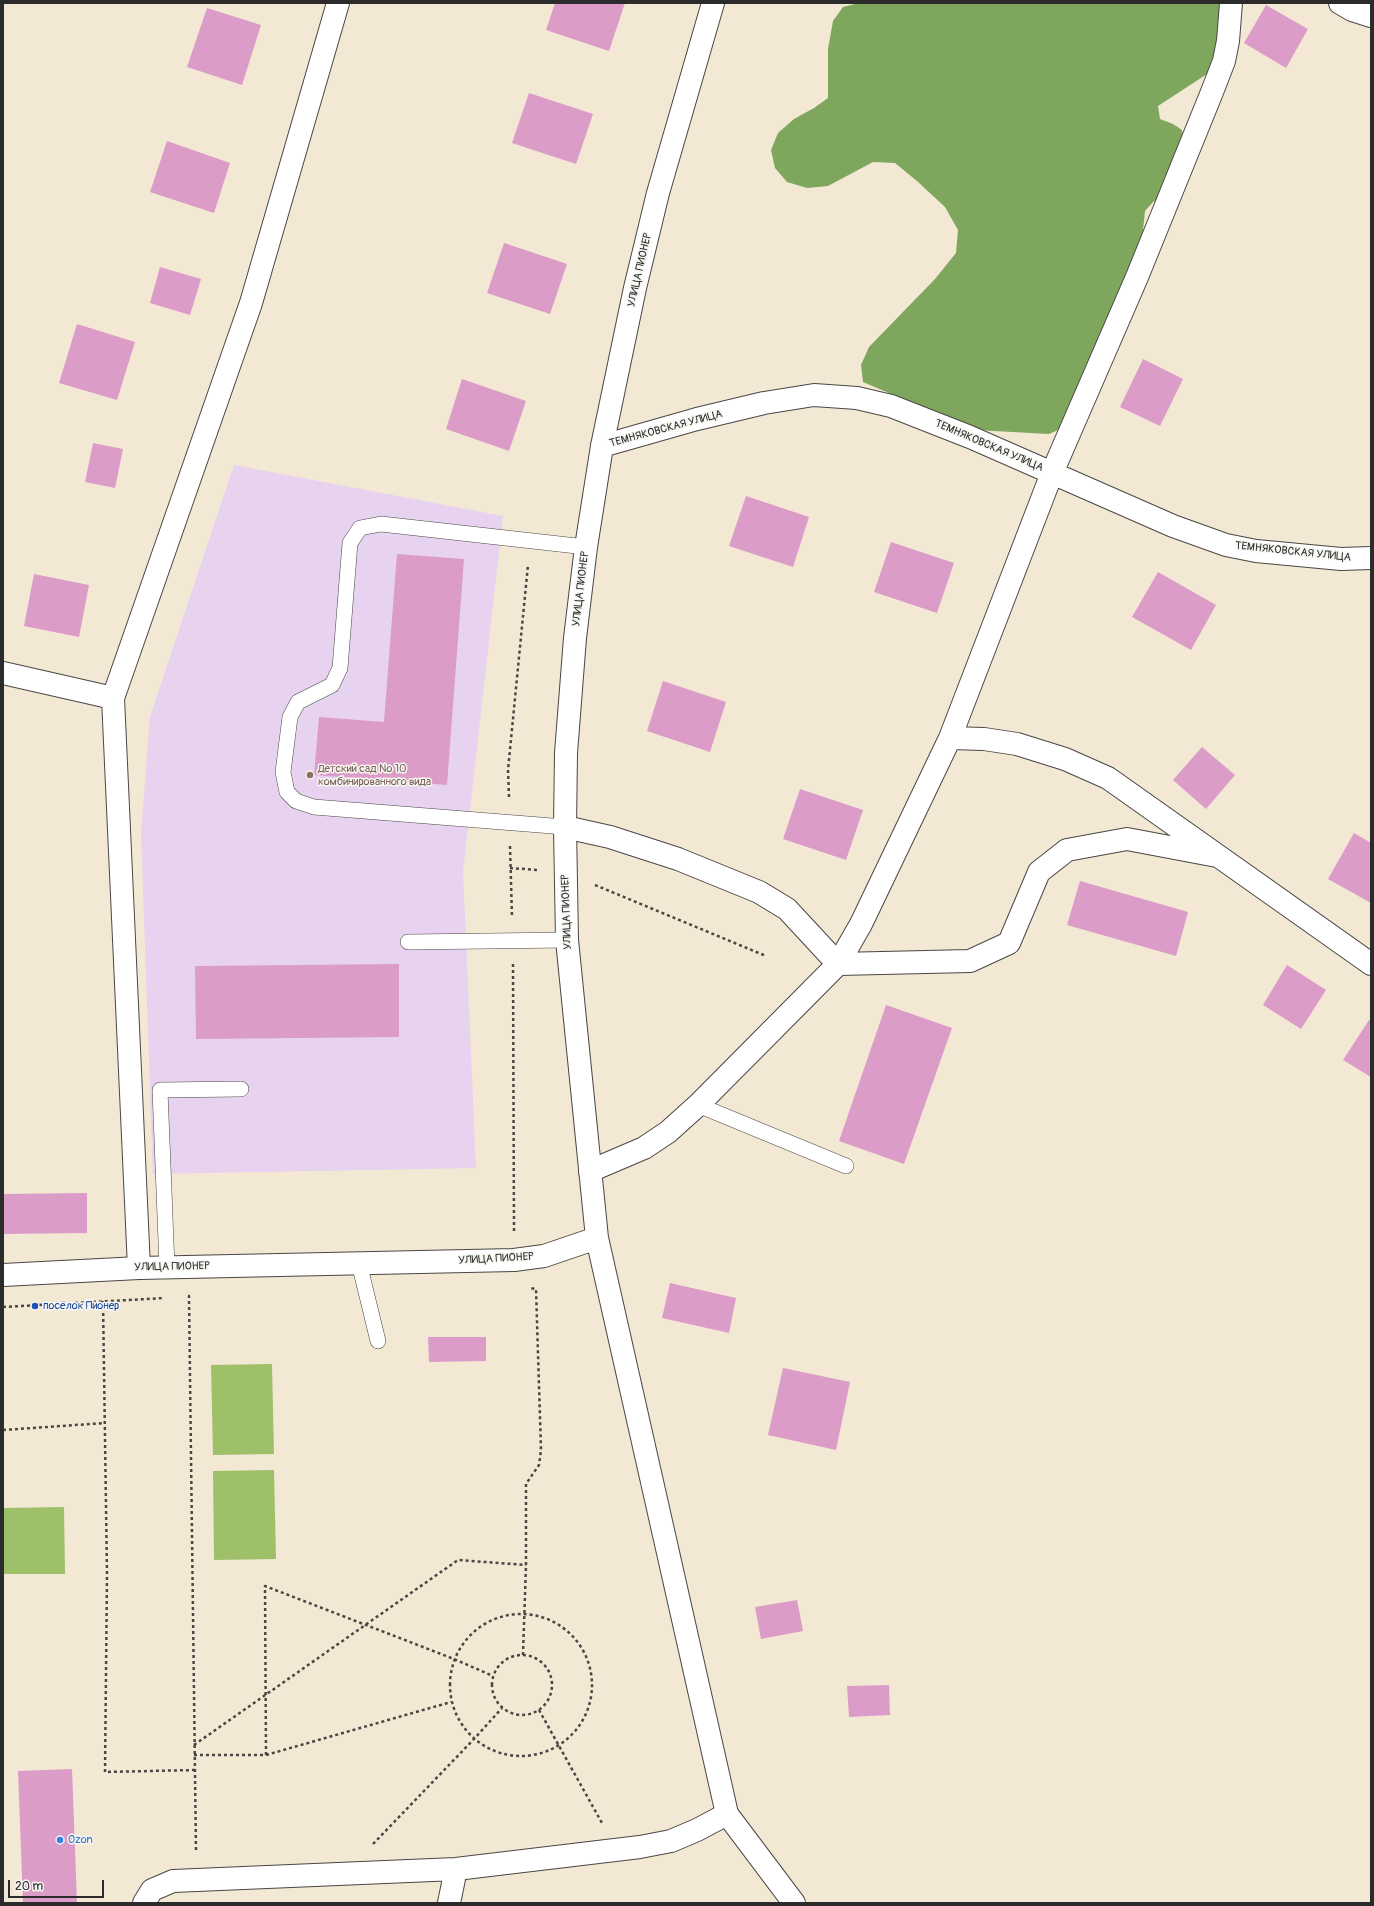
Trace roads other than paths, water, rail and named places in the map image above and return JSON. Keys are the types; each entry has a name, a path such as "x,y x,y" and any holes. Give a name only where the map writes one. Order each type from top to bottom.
{"street":[{"path":"139,1268 113,698 251,303 338,3"},
{"name":"УЛИЦА ПИОНЕР","path":"3,1275 167,1267 514,1260 544,1256 597,1238 567,940 565,827 566,753 575,638 586,548 602,446 620,356 658,193 713,3"},
{"path":"590,1171 644,1148 668,1132 698,1105 838,964 861,924 950,738 1052,473 1137,276 1214,86 1224,61 1228,41 1231,3"},
{"path":"1340,3 1352,10 1371,16"},
{"name":"ТЕМНЯКОВСКАЯ УЛИЦА","path":"602,446 697,419 764,403 814,395 857,398 891,406 970,437 1173,526 1226,545 1256,551 1341,559 1371,558"},
{"path":"3,673 113,698"},
{"path":"950,738 984,739 1016,744 1072,762 1108,778 1371,964"},
{"path":"565,827 610,837 678,858 759,892 787,909 838,964 970,961 1009,943 1039,872 1067,850 1127,839 1217,856"},
{"path":"597,1238 727,1814 794,1903"},
{"path":"148,1896 173,1881 355,1874 456,1868 618,1850 671,1841 697,1830 727,1814"},
{"path":"449,1903 456,1868"}],"lane":[{"path":"565,827 314,807 296,801 287,792 283,772 290,717 298,702 332,685 340,668 350,543 360,528 381,524 586,548"},
{"path":"408,942 567,940"},
{"path":"167,1267 160,1090 241,1089"},
{"path":"698,1105 846,1166"},
{"path":"360,1263 378,1340"}],"place":[{"name":"Детский сад № 10 комбинированного вида","path":"310,775"},
{"name":"посёлок Пионер","path":"35,1306"},
{"name":"Ozon","path":"60,1840"}]}
